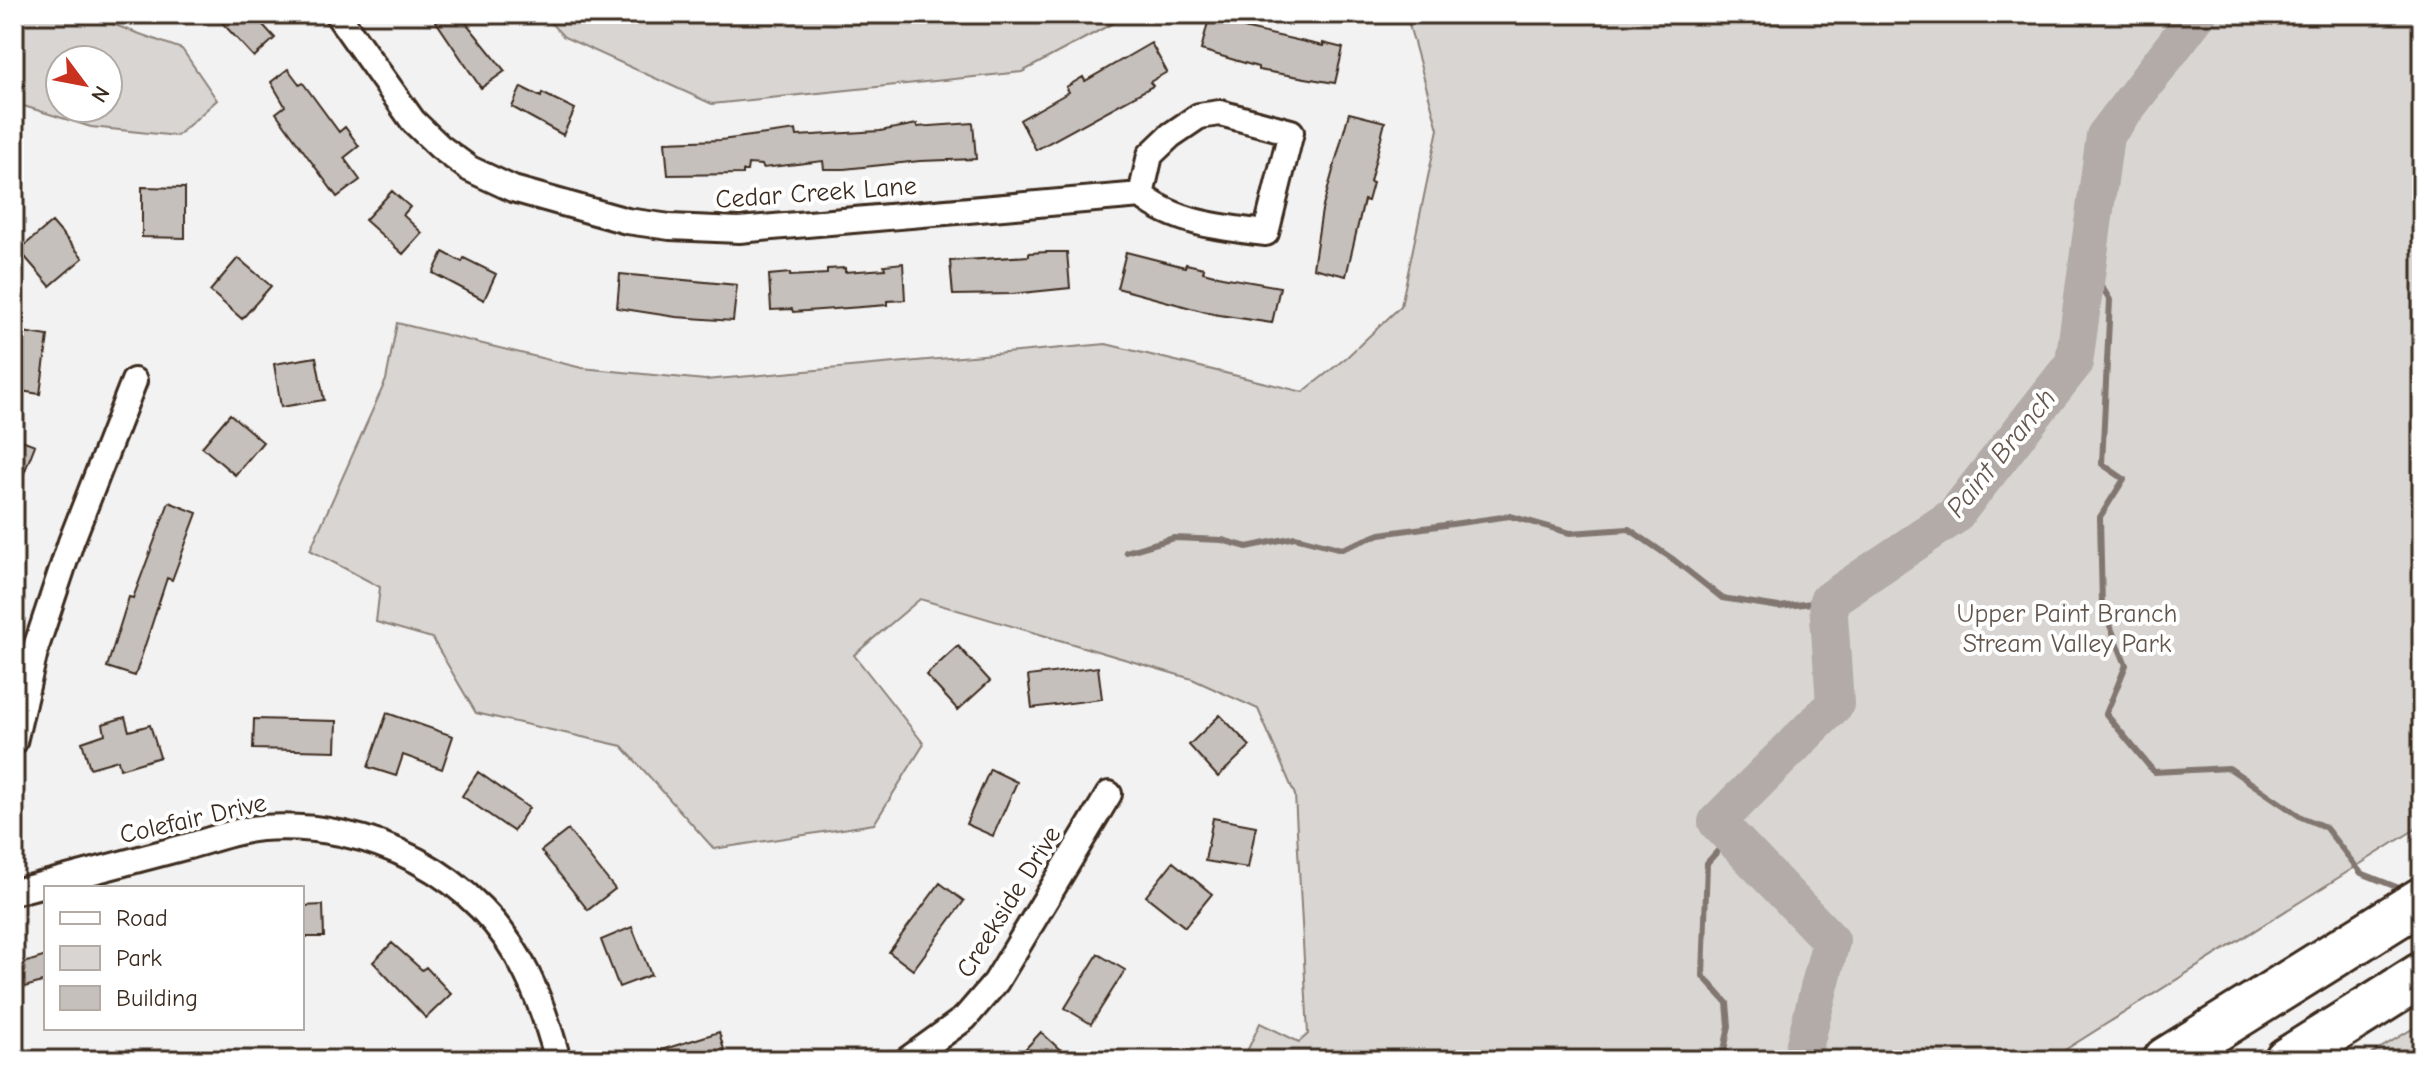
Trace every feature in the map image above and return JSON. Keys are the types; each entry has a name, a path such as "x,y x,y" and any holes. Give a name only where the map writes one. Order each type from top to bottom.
{"highway":[{"path":"2166,1060 2422,900"},
{"path":"2287,1060 2422,975"}],"street":[{"name":"Cedar Creek Lane","path":"337,14 413,121 440,147 470,169 513,189 627,221 670,227 739,230 1141,195"},
{"path":"1220,113 1291,132 1266,233 1189,220 1157,208 1141,195 1150,155 1171,135 1199,116 1220,113"},
{"path":"14,742 36,647 71,542 134,381"},
{"name":"Creekside Drive","path":"907,1060 965,1018 996,982 1109,794"},
{"name":"Colefair Drive","path":"14,892 257,828 305,826 357,835 399,851 437,872 471,899 501,931 527,972 546,1018 558,1060"}],"green space":[{"path":"14,14 84,14 182,49 217,100 177,136 81,124 124,124 124,44 44,44 44,112 14,103"},
{"path":"542,14 1130,14 1022,72 712,104 564,37"},
{"name":"Upper Paint Branch Stream Valley Park","path":"1406,14 2422,14 2422,825 2049,1060 1243,1060 1260,1023 1299,1042 1308,1034 1295,795 1258,709 1192,679 920,599 854,655 924,744 874,824 714,849 622,746 476,713 432,638 376,622 380,587 310,550 386,380 397,323 582,368 705,380 1106,344 1303,392 1347,357 1401,306 1438,129"},
{"path":"2422,1023 2422,1060 2361,1060"}],"building":[{"path":"214,14 253,14 275,38 254,57"},
{"path":"431,14 459,14 505,71 481,88"},
{"path":"1209,18 1323,46 1323,43 1343,48 1335,83 1258,70 1258,67 1201,50"},
{"path":"1151,43 1167,72 1150,82 1153,86 1036,150 1020,120 1069,92 1066,87 1083,77 1085,81"},
{"path":"288,69 300,85 303,83 339,132 345,127 359,146 344,158 360,180 337,197 276,113 285,106 271,82"},
{"path":"521,87 575,109 563,135 512,107"},
{"path":"1349,113 1385,122 1370,182 1373,183 1368,201 1364,200 1346,276 1313,268 1322,210"},
{"path":"973,123 976,159 844,169 824,169 823,161 763,168 762,165 748,164 743,174 668,175 665,142 721,140 796,130 797,136 880,131 917,124 917,127"},
{"path":"142,187 185,188 185,238 142,237"},
{"path":"392,191 410,207 403,215 422,233 403,254 365,220"},
{"path":"52,222 83,258 50,286 19,250"},
{"path":"443,252 462,262 464,258 496,274 484,300 433,273"},
{"path":"1067,252 1070,288 1012,294 953,295 950,261"},
{"path":"1126,252 1185,267 1186,264 1204,268 1203,272 1222,277 1280,287 1272,323 1213,314 1117,288"},
{"path":"238,258 271,286 242,319 210,291"},
{"path":"903,263 905,300 887,301 887,305 848,308 793,312 792,309 771,310 769,275 827,274 827,269 845,268 845,272 885,269 884,265"},
{"path":"620,274 737,285 733,321 617,308"},
{"path":"17,331 48,336 40,394 14,390"},
{"path":"316,357 324,400 281,407 274,364"},
{"path":"230,414 263,442 235,475 202,447"},
{"path":"14,437 35,445 15,496 14,496"},
{"path":"169,502 197,513 172,580 167,578 135,676 107,667 129,597 133,598"},
{"path":"958,646 990,681 958,710 926,675"},
{"path":"1098,667 1102,699 1032,708 1028,676"},
{"path":"387,713 453,736 442,769 403,755 396,776 368,767"},
{"path":"1220,715 1250,746 1218,777 1189,745"},
{"path":"125,717 129,731 150,725 160,757 120,769 118,760 90,768 82,742 105,734 103,724"},
{"path":"254,719 337,721 336,751 253,749"},
{"path":"990,769 1017,782 993,836 966,824"},
{"path":"478,772 529,808 513,831 462,796"},
{"path":"1213,818 1256,826 1248,868 1205,861"},
{"path":"568,830 615,889 588,910 541,851"},
{"path":"1173,862 1212,894 1185,927 1146,896"},
{"path":"940,883 964,901 913,970 889,952"},
{"path":"323,905 324,937 304,937 304,906"},
{"path":"632,927 651,975 619,987 601,940"},
{"path":"392,943 422,970 426,967 451,994 426,1018 373,962"},
{"path":"1098,954 1125,970 1091,1024 1065,1008"},
{"path":"44,957 44,982 14,990 14,966"},
{"path":"719,1032 727,1060 643,1060 642,1056"},
{"path":"1041,1032 1071,1060 1015,1060"}],"waterway":[{"name":"Paint Branch","path":"1801,1060 1831,941 1717,822 1835,704 1828,601 1954,516 2074,363 2105,136 2198,14"},
{"path":"2088,264 2110,300 2102,464 2124,479 2100,517 2102,606 2126,665 2106,714 2154,772 2229,768 2301,817 2325,827 2361,873 2404,890"},
{"path":"1126,552 1174,538 1222,540 1247,547 1295,537 1342,549 1380,534 1510,516 1570,533 1629,529 1722,598 1779,607 1828,601"},
{"path":"1722,1060 1729,1026 1727,1003 1703,976 1707,863 1731,836"}]}
